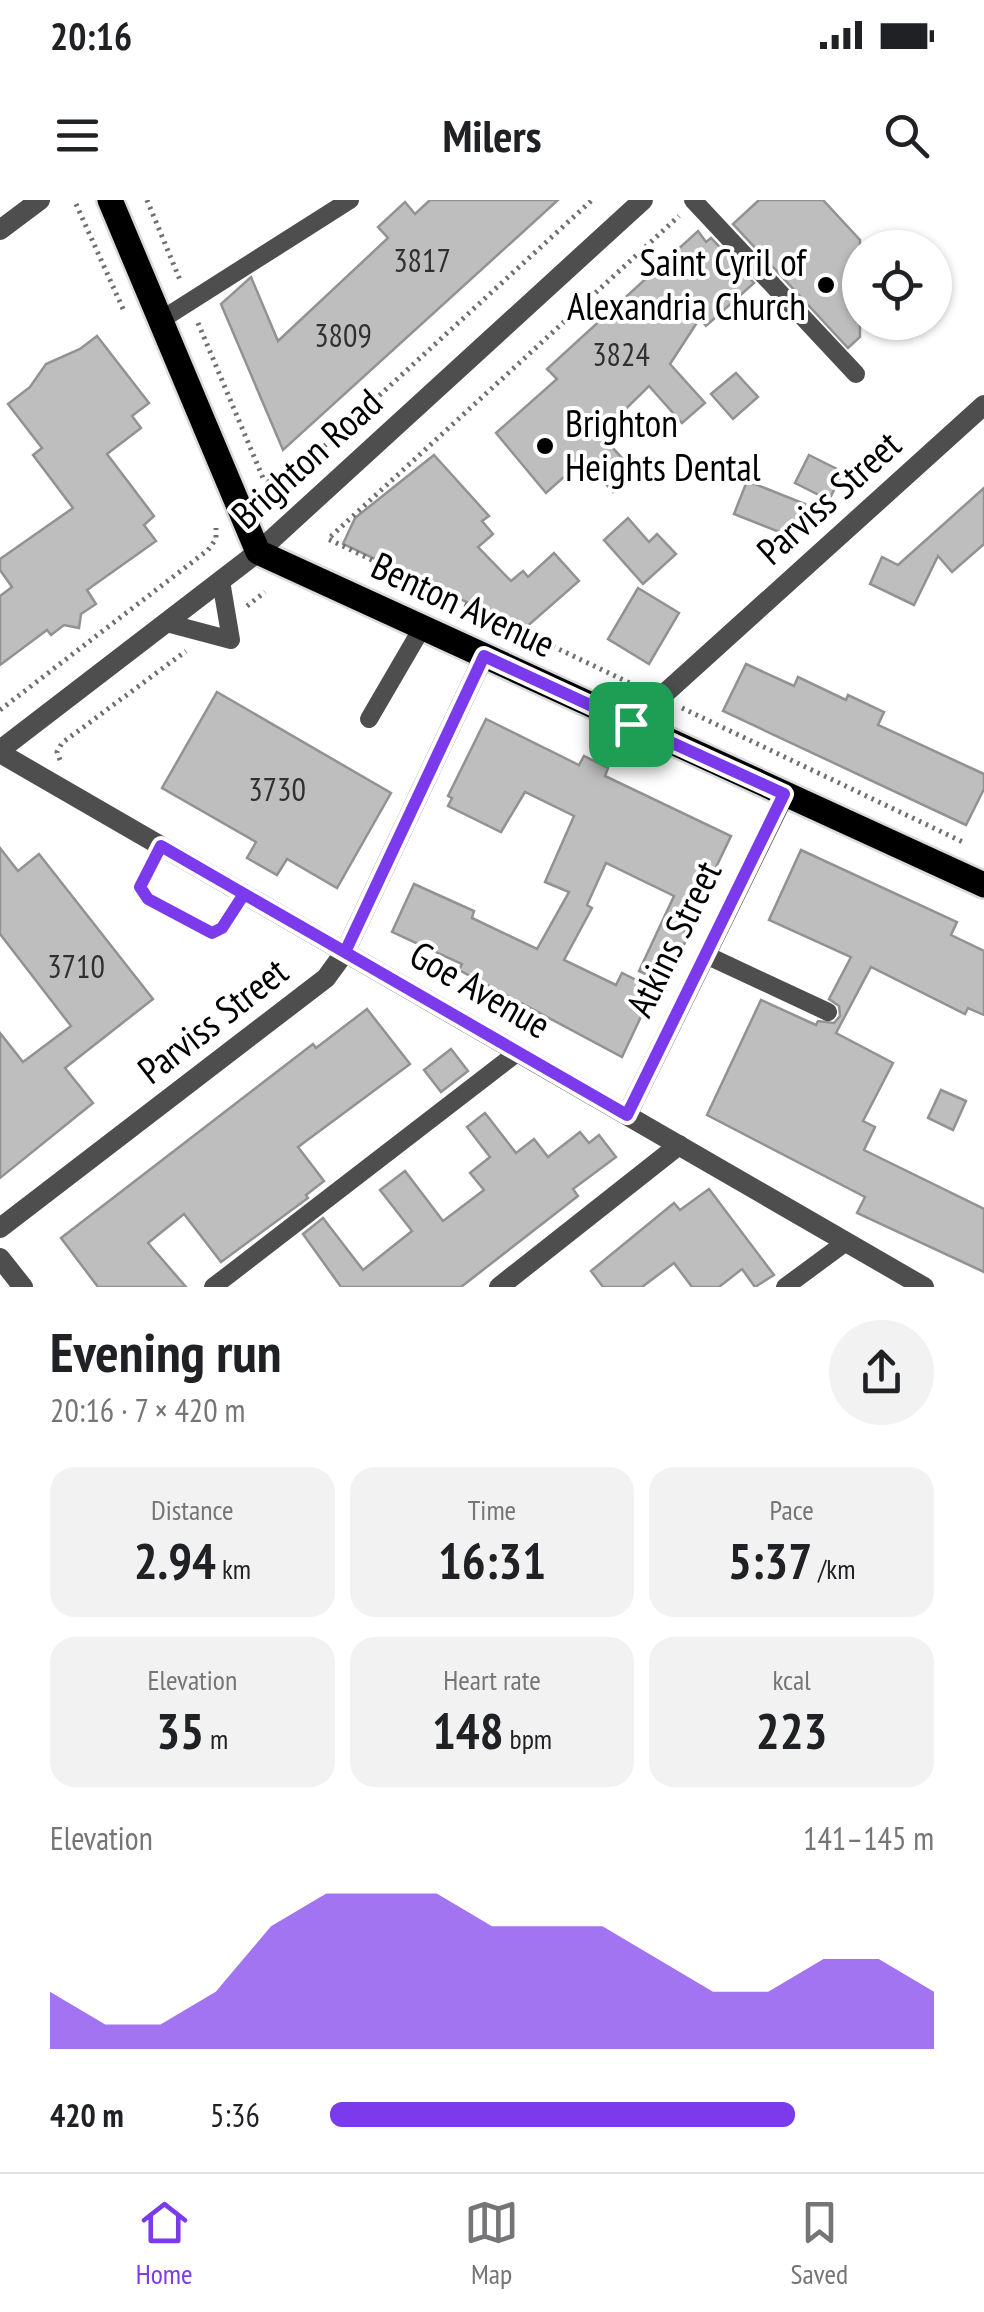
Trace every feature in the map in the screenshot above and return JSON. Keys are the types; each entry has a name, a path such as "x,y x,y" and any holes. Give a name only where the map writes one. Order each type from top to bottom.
{"main road":[{"path":"110,200 258,552"},
{"name":"Benton Avenue","path":"258,552 984,885"}],"street":[{"path":"0,230 40,200"},
{"name":"Brighton Road","path":"0,752 258,552 643,200"},
{"name":"Parviss Street","path":"631,724 984,405"},
{"name":"Parviss Street","path":"0,1228 326,978 345,952 484,656"},
{"name":"Goe Avenue","path":"0,752 924,1287"},
{"name":"Atkins Street","path":"627,1115 784,794"},
{"path":"499,1287 680,1146"},
{"path":"0,1258 22,1287"}],"lane":[{"path":"160,320 350,200"},
{"path":"694,200 856,374"},
{"path":"167,622 231,640 220,581"},
{"path":"369,719 422,628"},
{"path":"161,846 142,878 140,887 148,899 212,933 222,928 244,894"},
{"path":"706,955 828,1012"},
{"path":"214,1287 518,1052"},
{"path":"785,1287 846,1242"}],"path":[{"path":"147,200 263,478 274,487 284,484 592,200"},
{"path":"694,200 328,539 966,844"},
{"path":"76,204 126,315"},
{"path":"0,710 208,550 216,539 216,526"},
{"path":"228,620 265,592"},
{"path":"62,767 56,752 62,743 208,634"}],"building":[{"path":"430,200 558,200 283,450 221,304 251,277 278,341 388,238 378,227 405,202 415,214"},
{"name":"Saint Cyril of Alexandria Church","path":"759,200 823,200 851,230 842,230 842,340 857,340 848,348 733,224"},
{"path":"698,231 706,242 711,238 754,283 706,326 700,318 670,364 705,403 682,423 649,386 600,434 635,472 613,492 584,459 546,493 496,433 557,379 547,369"},
{"path":"97,336 149,403 132,416 141,428 107,454 154,516 144,525 156,541 87,590 96,604 81,614 79,628 64,625 51,635 47,630 0,665 0,596 12,587 0,570 0,559 73,508 33,455 42,448 8,404 30,387 46,364 80,349"},
{"path":"736,373 758,397 733,419 711,394"},
{"path":"434,455 489,516 482,521 493,534 478,547 511,581 523,571 528,577 554,553 579,581 524,629 343,544 355,518"},
{"path":"809,455 843,472 829,500 795,483"},
{"path":"747,481 805,504 792,537 734,514"},
{"path":"984,488 984,544 952,572 938,556 914,605 870,584 882,557 898,565"},
{"path":"628,518 649,542 657,534 676,554 643,584 604,540"},
{"path":"638,588 679,613 649,664 608,639"},
{"path":"746,664 794,686 798,677 846,700 848,695 884,712 878,725 984,774 984,789 966,825 723,711"},
{"path":"217,692 391,793 337,888 287,859 277,875 247,858 256,842 162,788"},
{"path":"486,719 579,765 584,756 608,768 605,776 731,836 684,934 688,936 666,983 639,971 674,896 606,863 587,905 592,908 564,960 616,985 622,973 654,989 622,1057 459,970 462,964 392,932 414,884 474,911 472,918 537,949 569,892 545,882 574,816 525,792 501,832 448,806 452,798 448,796"},
{"path":"0,848 18,871 39,854 153,999 65,1068 93,1103 0,1178 0,1033 23,1062 71,1026 0,934"},
{"path":"801,850 957,922 951,935 984,951 984,1015 968,1008 965,1014 871,967 836,1033 893,1063 863,1121 875,1127 864,1150 984,1209 984,1272 857,1213 865,1197 707,1115 761,1000 816,1025 818,1021 834,1023 840,1016 839,1006 829,999 851,957 769,920"},
{"path":"367,1009 410,1064 298,1147 324,1181 306,1195 308,1198 221,1262 184,1214 148,1243 186,1287 98,1287 61,1238 313,1044 316,1048"},
{"path":"451,1049 468,1071 441,1092 424,1070"},
{"path":"941,1090 966,1101 953,1130 928,1118"},
{"path":"485,1113 516,1153 534,1139 548,1157 580,1132 589,1143 599,1135 616,1157 573,1189 578,1196 461,1287 341,1287 303,1234 323,1218 363,1270 412,1231 380,1190 405,1171 443,1221 484,1190 470,1173 490,1157 467,1127"},
{"path":"709,1189 774,1275 755,1287 742,1269 719,1287 692,1287 674,1263 642,1287 603,1287 591,1271 674,1203 680,1210"}],"place":[{"name":"Saint Cyril of Alexandria Church","path":"826,285"},
{"name":"Brighton Heights Dental","path":"545,446"}],"route":[{"path":"631,724 484,656 345,952 244,894 222,928 212,933 148,899 140,887 161,846 345,952 627,1115 784,794 631,724"}]}
